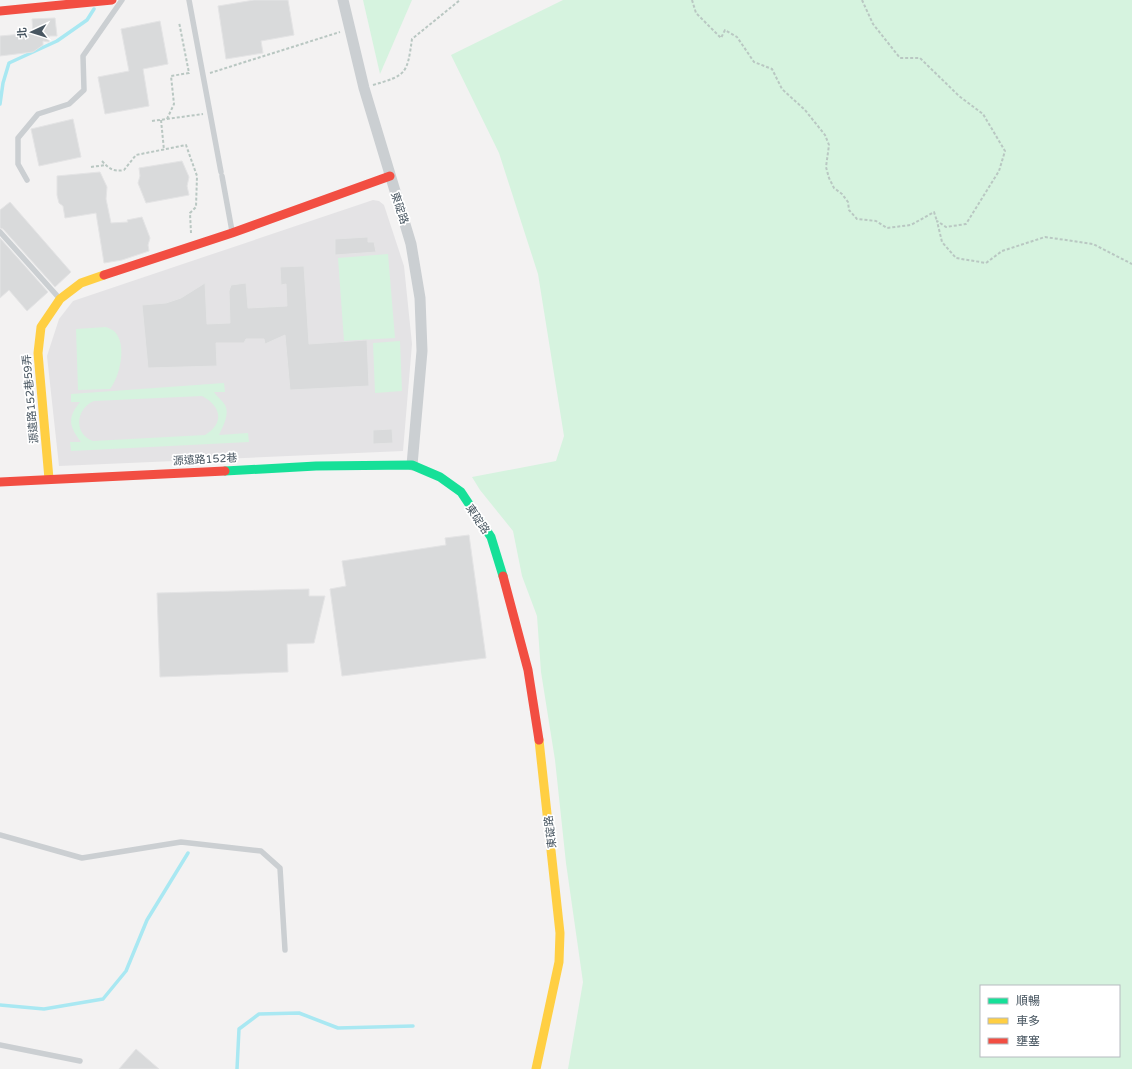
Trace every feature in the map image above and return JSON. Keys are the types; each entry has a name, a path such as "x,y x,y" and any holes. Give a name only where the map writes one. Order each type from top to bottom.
{"street":[{"path":"0,12 112,0"},
{"name":"東碇路","path":"343,0 364,88 412,244 422,321 422,351 412,465 440,477 461,492 491,537 509,596 528,670 541,754 560,933 559,962 536,1069"},
{"name":"源遠路152巷59弄","path":"49,479 38,353 40,327 60,299 81,283 232,233 390,176"},
{"name":"源遠路152巷","path":"0,482 308,466 412,465"}],"lane":[{"path":"28,180 18,164 18,138 38,114 69,104 84,90 83,56 122,0"},
{"path":"189,0 232,233"},
{"path":"0,232 60,299"},
{"path":"0,835 82,858 181,842 261,852 280,868 285,950"},
{"path":"0,1045 80,1061"}],"path":[{"path":"364,88 396,78 408,66 412,39 460,0"},
{"path":"692,0 696,13 709,24 715,34 722,38 725,30 737,38 754,62 772,69 782,89 805,110 826,134 829,145 826,167 829,178 834,188 842,194 848,202 849,210 857,219 876,221 888,228 911,225 934,212 942,242 956,258 986,263 1002,251 1045,237 1094,244 1132,264"},
{"path":"862,0 873,24 900,58 920,58 959,96 983,114 1005,151 999,170 966,224 946,227 937,221"},
{"path":"167,119 174,104 171,76 188,73 179,22"},
{"path":"203,76 350,29"},
{"path":"152,121 210,113"},
{"path":"161,120 164,150"},
{"path":"102,161 109,168 118,171 124,170 136,155 186,145 197,176 196,208 190,213 191,236"},
{"path":"91,167 106,165"}],"shaded area":[{"path":"373,200 379,201 384,205 404,266 412,344 403,451 59,466 47,356 59,319 73,301"}],"green space":[{"path":"363,0 412,0 380,74"},
{"path":"563,0 1132,0 1132,1069 568,1069 583,982 566,863 555,760 541,672 537,616 522,576 513,531 480,490 472,477 556,461 564,436 538,274 499,153 451,55"},
{"path":"388,254 395,338 344,341 338,258"},
{"path":"106,327 115,332 121,345 121,360 114,383 110,389 78,390 76,329"},
{"path":"400,341 402,391 375,393 373,343"},
{"path":"224,383 225,392 214,392 224,403 227,412 219,435 248,433 249,442 71,451 70,442 81,442 72,427 71,422 71,417 80,402 71,402 71,394","holes":["202,396 217,410 218,420 216,425 205,435 93,441 82,433 80,427 79,421 83,409 94,401"]}],"building":[{"path":"254,0 288,0 294,35 261,41 263,53 226,59 218,6"},
{"path":"55,18 57,36 49,36 49,42 43,41 43,45 33,52 0,56 0,36 33,33 32,19"},
{"path":"160,21 168,64 143,69 149,106 105,114 98,77 129,71 121,29"},
{"path":"73,119 81,157 39,166 31,129"},
{"path":"182,161 189,177 187,186 189,195 146,203 138,183 140,176 139,168"},
{"path":"100,172 107,187 106,199 111,223 128,222 127,220 142,217 150,238 148,245 149,251 122,260 104,263 96,213 65,218 63,206 59,203 57,195 57,176"},
{"path":"10,202 71,272 55,287 3,229 0,228 0,210"},
{"path":"368,237 368,242 374,242 376,252 335,255 335,239"},
{"path":"0,238 48,292 27,311 9,290 0,298"},
{"path":"304,266 309,344 367,340 369,386 290,390 285,335 265,344 264,339 246,339 244,343 216,343 217,366 148,368 142,305 166,303 181,298 205,283 207,324 230,323 229,291 231,285 246,283 248,308 287,306 286,284 281,285 280,267"},
{"path":"392,429 393,443 373,444 373,430"},
{"path":"469,535 486,658 342,676 330,589 346,586 342,561 446,545 445,538"},
{"path":"309,589 309,596 325,596 314,643 287,644 288,672 160,677 157,593"},
{"path":"136,1049 159,1069 119,1069"}],"waterway":[{"path":"0,104 3,83 9,63 57,41 87,20 94,9"},
{"path":"0,1005 44,1009 103,999 126,971 147,920 188,853"},
{"path":"237,1069 239,1029 259,1014 299,1013 338,1028 413,1026"}],"traffic: fast":[{"path":"225,471 316,466 412,465 440,477 461,492 491,537 503,576"}],"traffic: slow":[{"path":"49,479 38,353 41,327 60,299 81,283 104,275"},
{"path":"536,1069 559,962 560,933 539,740"}],"traffic: jam":[{"path":"0,11 112,0"},
{"path":"104,275 232,233 390,176"},
{"path":"0,482 225,471"},
{"path":"503,576 528,670 539,740"}]}
